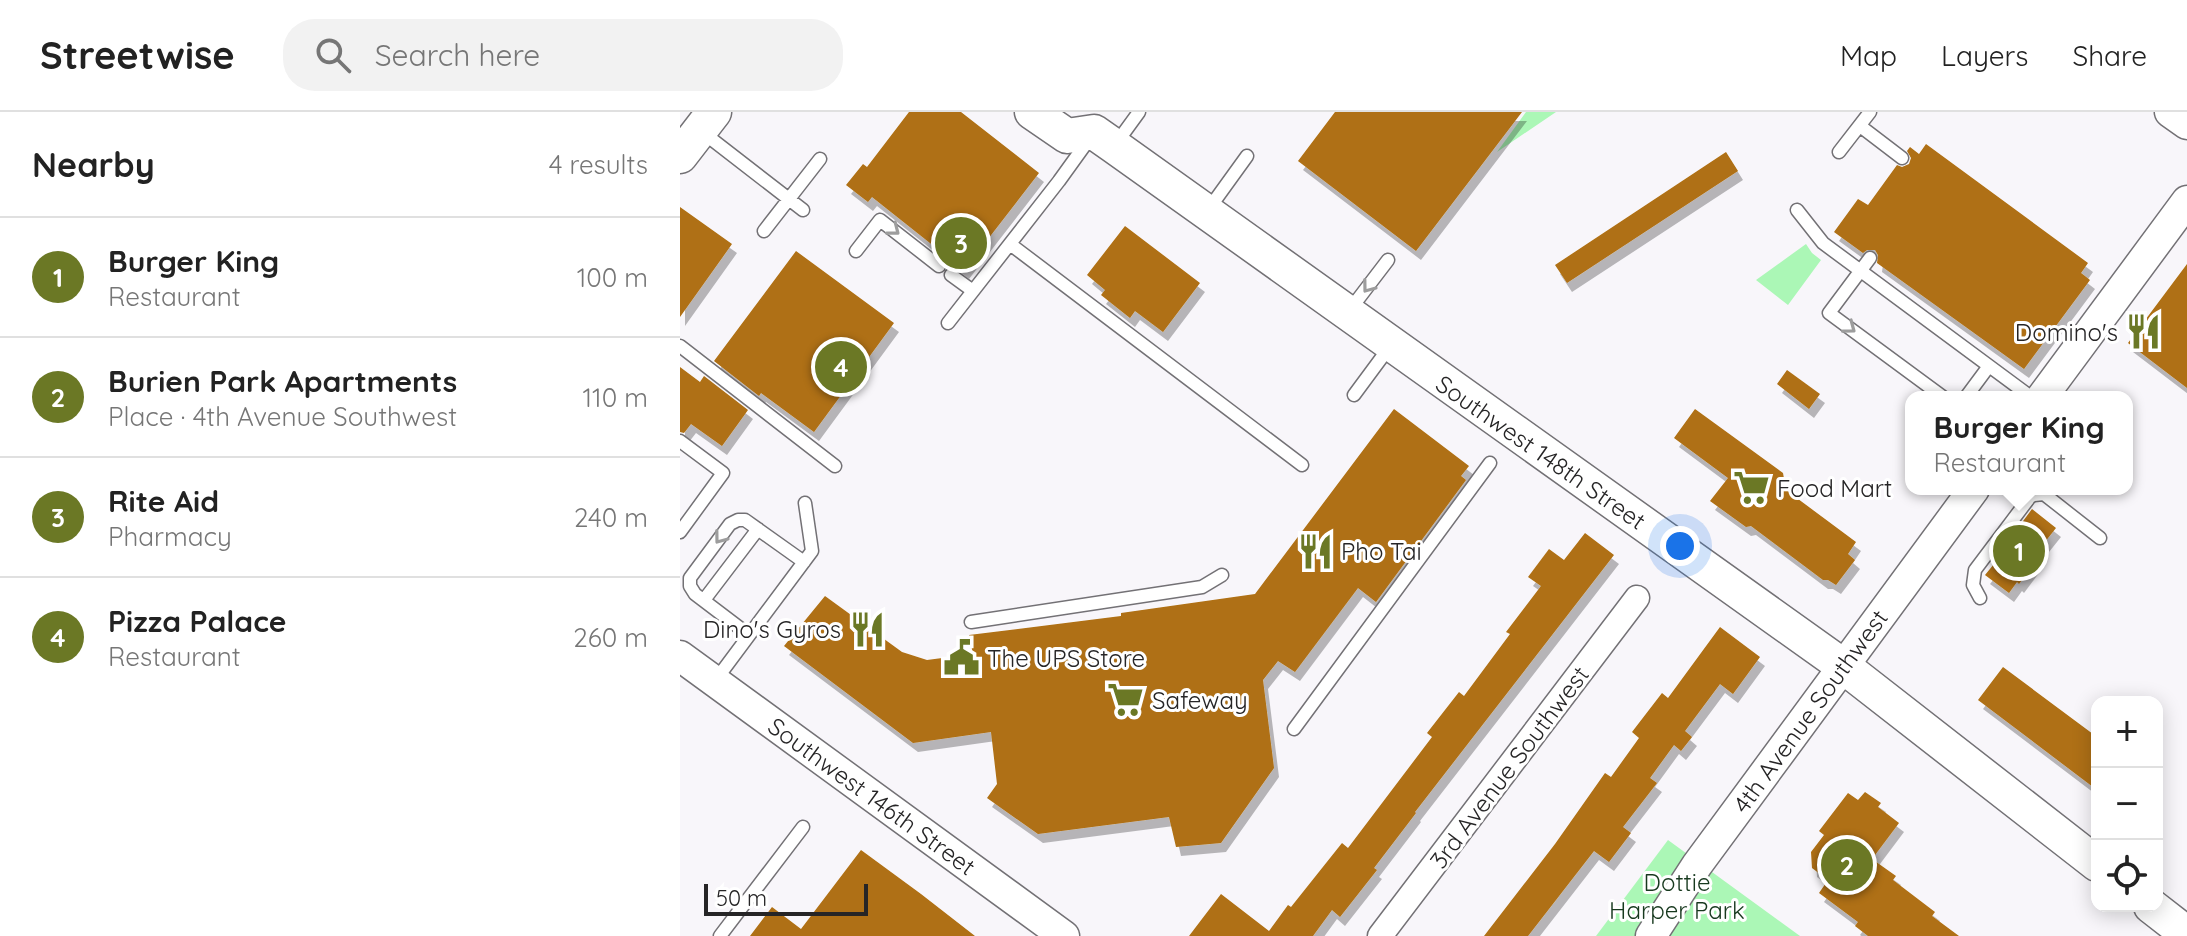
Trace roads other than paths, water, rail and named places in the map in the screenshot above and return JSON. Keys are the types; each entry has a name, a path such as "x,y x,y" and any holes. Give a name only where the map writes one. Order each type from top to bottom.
{"main road":[{"path":"1032,112 1067,136 1099,130"},
{"name":"Southwest 148th Street","path":"1099,130 1206,212 1843,666 2091,859"},
{"path":"2159,912 2187,934"}],"street":[{"path":"2170,112 2187,124"},
{"path":"2046,391 2187,201"},
{"name":"4th Avenue Southwest","path":"1651,936 1697,865 1970,495"},
{"name":"3rd Avenue Southwest","path":"1380,936 1637,598"},
{"name":"Southwest 146th Street","path":"680,656 1064,936"}],"lane":[{"path":"948,323 1099,130 1139,112"},
{"path":"1839,152 1870,112"},
{"path":"1881,112 1863,131 1902,158"},
{"path":"698,133 803,210"},
{"path":"1206,212 1247,156"},
{"path":"764,231 820,159"},
{"path":"1797,210 1823,243 2023,391"},
{"path":"856,251 880,220 939,266"},
{"path":"1010,244 1302,465"},
{"path":"1870,258 1829,313 1935,391"},
{"path":"1348,314 1388,260"},
{"path":"951,275 973,291"},
{"path":"1354,395 1391,345"},
{"path":"680,346 835,466"},
{"path":"1970,391 1989,366"},
{"path":"680,532 723,473 682,447"},
{"path":"1294,729 1490,463"},
{"path":"1980,598 1973,585 1975,570 2034,495"},
{"path":"2045,495 2100,538"},
{"path":"715,681 812,551 805,503"},
{"path":"749,635 695,594 690,586 690,578 730,524 745,520 804,562"},
{"path":"704,600 758,529"},
{"path":"971,622 1202,587 1222,575"},
{"path":"720,936 803,827"}],"place":[{"name":"Rite Aid","path":"961,243"},
{"name":"Domino's","path":"2144,332"},
{"name":"Pizza Palace","path":"841,367"},
{"name":"Food Mart","path":"1751,488"},
{"name":"Pho Tai","path":"1315,551"},
{"name":"Burger King","path":"2019,551"},
{"name":"Dino's Gyros","path":"867,629"},
{"name":"The UPS Store","path":"961,658"},
{"name":"Safeway","path":"1126,700"},
{"name":"Burien Park Apartments","path":"1847,865"}],"park label":[{"name":"Dottie Harper Park","path":"1677,896"}]}
